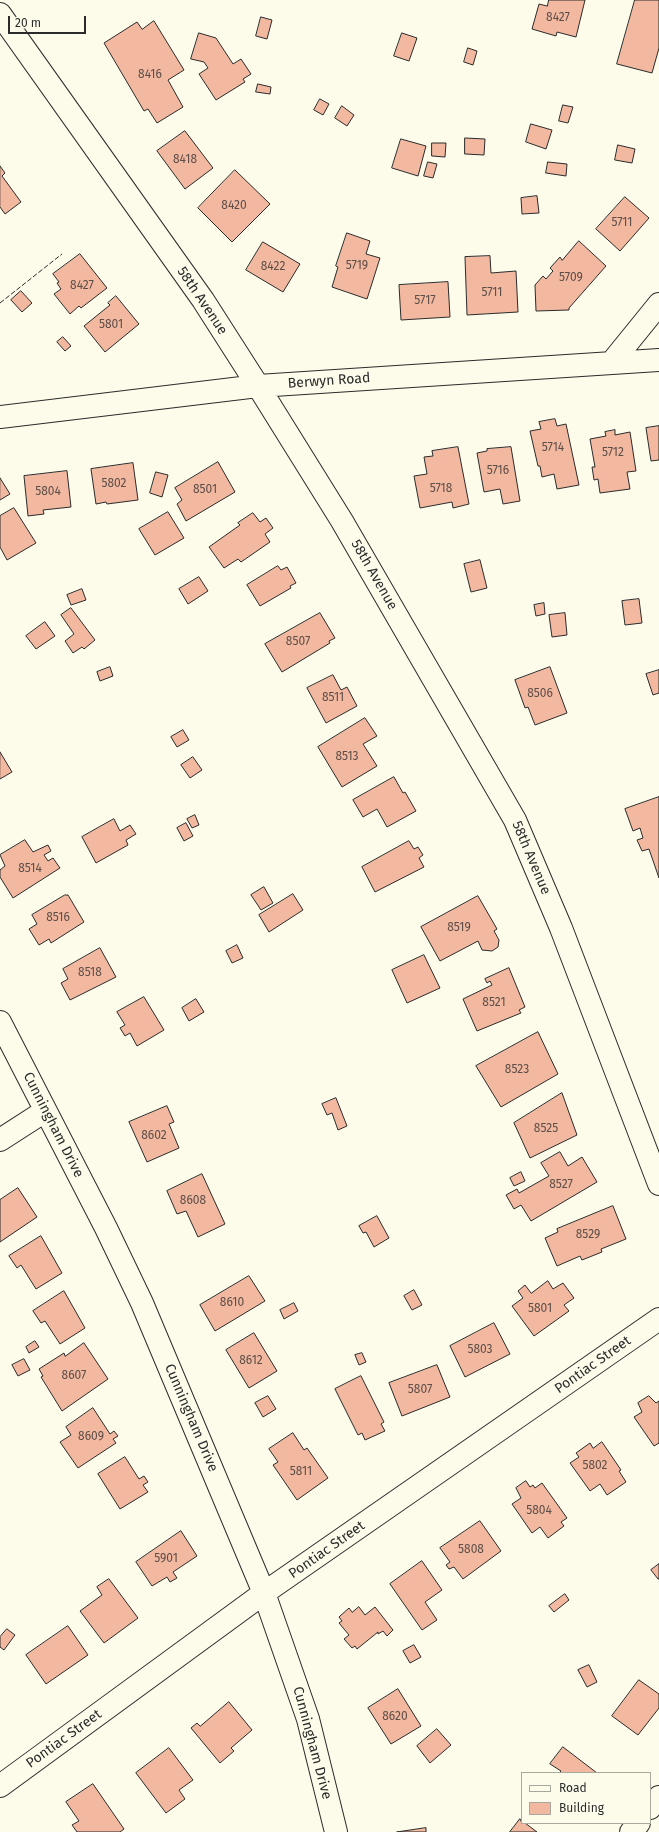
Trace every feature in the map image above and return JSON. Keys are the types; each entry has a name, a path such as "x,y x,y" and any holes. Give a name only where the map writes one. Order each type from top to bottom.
{"street":[{"name":"58th Avenue","path":"0,14 202,300 258,386 342,521 515,820 561,928 659,1184"},
{"path":"612,362 659,304"},
{"name":"Berwyn Road","path":"0,417 258,386 659,360"},
{"name":"Cunningham Drive","path":"0,1022 106,1228 142,1303 264,1594 308,1719 336,1832"},
{"path":"0,1140 45,1111"},
{"name":"Pontiac Street","path":"0,1786 264,1594 659,1319"},
{"path":"651,1807 659,1797"}],"building":[{"path":"549,0 585,0 576,37 557,32 556,36 532,29 539,4 547,6"},
{"path":"635,0 659,0 659,48 652,73 617,64"},
{"path":"261,17 272,20 267,39 256,36"},
{"path":"154,21 184,70 168,80 183,107 157,123 148,109 144,111 104,43 137,22 142,29"},
{"path":"199,33 216,38 233,64 241,59 251,74 243,79 245,82 216,100 199,74 208,68 204,62 191,59"},
{"path":"402,33 417,38 409,61 394,56"},
{"path":"468,48 477,51 473,65 464,62"},
{"path":"258,84 271,87 270,94 256,92"},
{"path":"320,99 329,104 323,115 314,110"},
{"path":"563,105 573,107 568,123 559,121"},
{"path":"342,106 354,115 347,126 335,118"},
{"path":"531,124 552,130 546,149 526,142"},
{"path":"185,131 213,168 185,189 157,151"},
{"path":"465,138 485,139 484,155 465,154"},
{"path":"401,139 426,146 418,176 392,168"},
{"path":"432,143 446,143 445,157 432,156"},
{"path":"618,145 635,149 632,163 615,160"},
{"path":"428,162 437,164 433,178 424,176"},
{"path":"548,162 567,164 566,176 546,173"},
{"path":"0,166 5,173 2,176 21,202 5,214 0,207"},
{"path":"235,170 270,204 232,242 198,208"},
{"path":"537,196 539,213 522,214 521,198"},
{"path":"625,197 649,218 620,251 596,229"},
{"path":"347,233 370,241 366,254 380,258 367,299 332,287 338,267 336,266"},
{"path":"579,241 606,266 569,308 569,310 536,311 535,285 543,276 546,279 553,271 550,268 560,257 562,260"},
{"path":"263,242 300,264 283,292 246,270"},
{"path":"80,254 107,288 81,308 79,306 70,314 54,294 61,289 57,283 59,282 53,274"},
{"path":"490,256 491,273 516,271 518,312 467,315 465,257"},
{"path":"448,282 450,317 401,320 399,285"},
{"path":"21,291 32,303 22,312 11,300"},
{"path":"116,296 139,324 105,352 84,326 110,305 108,303"},
{"path":"63,337 71,346 65,351 57,342"},
{"path":"555,419 557,426 566,424 579,485 557,489 554,474 542,477 540,466 538,466 530,431 541,429 539,422"},
{"path":"659,426 659,460 651,461 646,428"},
{"path":"615,430 615,435 630,432 636,471 627,472 630,489 600,493 598,479 594,480 592,467 595,467 590,439 606,436 605,432"},
{"path":"458,447 469,504 453,508 452,502 420,508 414,476 427,474 424,457 433,456 432,451"},
{"path":"511,447 520,501 503,504 500,489 484,492 477,453 487,451 487,449"},
{"path":"218,462 235,492 186,521 177,504 182,500 175,488"},
{"path":"133,463 138,500 96,504 91,469"},
{"path":"67,471 71,507 43,510 44,514 28,516 24,476"},
{"path":"156,472 168,475 162,497 150,493"},
{"path":"0,478 10,494 0,500"},
{"path":"14,508 36,543 7,560 0,547 0,516"},
{"path":"168,512 184,538 155,555 139,529"},
{"path":"253,513 260,522 266,518 273,528 265,534 270,542 241,562 238,559 224,568 209,547 240,525 238,523"},
{"path":"480,560 487,588 471,592 464,564"},
{"path":"278,566 281,570 287,567 296,583 290,586 291,588 260,606 247,585"},
{"path":"199,577 208,591 188,604 179,589"},
{"path":"82,589 86,600 71,605 67,595"},
{"path":"639,599 642,623 625,625 622,601"},
{"path":"544,603 545,614 536,616 534,605"},
{"path":"71,608 95,640 84,649 82,647 73,653 65,641 74,634 61,615"},
{"path":"320,613 335,638 329,641 330,643 282,672 265,644"},
{"path":"565,613 567,635 552,637 549,615"},
{"path":"45,622 55,636 36,649 26,636"},
{"path":"110,667 113,676 100,681 97,672"},
{"path":"550,667 567,713 535,725 528,707 525,708 515,680"},
{"path":"659,670 659,693 653,695 646,674"},
{"path":"333,675 341,690 347,687 357,706 326,723 307,688"},
{"path":"365,718 377,736 363,744 377,766 342,787 318,747"},
{"path":"183,730 189,740 177,747 171,737"},
{"path":"0,752 12,772 0,779"},
{"path":"193,757 202,770 190,778 181,765"},
{"path":"394,777 416,811 387,827 377,809 363,817 353,800"},
{"path":"659,797 659,878 649,849 642,851 637,840 643,838 640,828 633,831 625,809"},
{"path":"195,815 199,825 192,828 187,819"},
{"path":"114,819 120,831 130,825 136,834 126,840 128,845 96,863 82,837"},
{"path":"186,823 193,836 184,841 177,828"},
{"path":"25,840 33,852 48,845 51,851 44,855 48,861 53,858 60,868 13,898 0,877 0,870 5,866 0,855"},
{"path":"409,841 414,849 418,847 423,855 419,858 424,867 375,892 362,867"},
{"path":"264,887 273,903 261,910 251,895"},
{"path":"293,894 303,910 269,932 259,915"},
{"path":"65,895 68,895 84,922 51,943 49,939 39,945 29,929 37,924 32,915"},
{"path":"478,896 497,929 494,931 499,940 498,947 492,951 482,950 478,941 440,961 421,927"},
{"path":"237,945 243,958 232,963 226,951"},
{"path":"100,948 116,977 70,1000 61,983 68,979 63,969"},
{"path":"424,955 440,988 407,1003 392,970"},
{"path":"509,968 525,1007 519,1010 521,1013 477,1031 463,999 492,985 490,981 487,983 485,979"},
{"path":"144,997 164,1030 137,1046 130,1033 125,1036 120,1028 125,1025 117,1012"},
{"path":"196,999 204,1012 189,1021 182,1008"},
{"path":"538,1032 558,1074 501,1107 476,1066"},
{"path":"562,1093 577,1135 530,1158 514,1123"},
{"path":"336,1098 347,1126 338,1130 332,1113 327,1115 322,1104"},
{"path":"167,1106 174,1122 169,1124 179,1148 147,1162 129,1122"},
{"path":"560,1152 568,1166 582,1157 597,1182 531,1221 521,1205 514,1209 506,1195 517,1189 519,1193 549,1176 541,1163"},
{"path":"521,1172 525,1181 514,1186 510,1178"},
{"path":"202,1174 225,1224 198,1237 186,1211 177,1214 167,1191"},
{"path":"18,1188 37,1217 0,1242 0,1200"},
{"path":"613,1206 626,1239 601,1249 602,1252 582,1260 580,1256 557,1266 545,1238 558,1232 557,1229"},
{"path":"377,1216 389,1238 374,1247 366,1232 363,1233 359,1226"},
{"path":"41,1236 62,1273 36,1289 21,1265 17,1268 9,1256"},
{"path":"249,1276 265,1301 215,1331 200,1305"},
{"path":"548,1281 553,1289 563,1283 574,1298 564,1305 569,1311 534,1336 512,1306 523,1298 518,1291 525,1285 531,1293"},
{"path":"414,1290 422,1305 412,1310 404,1296"},
{"path":"64,1291 85,1328 60,1344 45,1321 41,1323 33,1311"},
{"path":"294,1303 298,1311 284,1319 280,1310"},
{"path":"494,1323 510,1354 465,1377 450,1346"},
{"path":"254,1333 277,1371 249,1388 226,1350"},
{"path":"35,1341 39,1347 29,1353 26,1347"},
{"path":"84,1343 108,1379 62,1411 41,1377 43,1376 39,1369 64,1353 65,1356"},
{"path":"362,1353 366,1362 359,1365 355,1355"},
{"path":"24,1359 30,1370 18,1376 12,1365"},
{"path":"437,1365 450,1397 402,1416 389,1383"},
{"path":"361,1376 384,1422 381,1424 385,1431 365,1440 362,1433 358,1435 335,1389"},
{"path":"268,1396 276,1409 263,1417 255,1403"},
{"path":"649,1396 656,1403 659,1401 659,1443 654,1446 634,1417 642,1412 638,1403"},
{"path":"93,1408 110,1434 114,1431 118,1436 113,1439 116,1443 78,1468 60,1442 71,1435 66,1427"},
{"path":"293,1433 304,1450 307,1448 328,1478 297,1500 273,1465 278,1462 269,1449"},
{"path":"602,1442 621,1470 619,1471 626,1482 607,1495 600,1484 590,1491 570,1463 579,1457 576,1453 590,1443 593,1448"},
{"path":"125,1457 139,1479 144,1476 148,1482 143,1485 148,1492 120,1509 98,1474"},
{"path":"526,1481 530,1487 533,1485 535,1488 542,1483 567,1518 561,1522 564,1526 548,1538 540,1527 532,1533 512,1504 521,1498 516,1488"},
{"path":"480,1521 501,1551 463,1579 454,1567 449,1569 446,1565 450,1562 440,1548"},
{"path":"181,1531 197,1556 173,1572 177,1578 170,1582 167,1577 152,1586 136,1562"},
{"path":"422,1561 442,1590 425,1602 437,1620 422,1630 390,1584"},
{"path":"659,1564 659,1579 658,1579 651,1570"},
{"path":"109,1579 138,1618 104,1643 80,1611 102,1595 97,1587"},
{"path":"565,1594 569,1600 554,1612 549,1606"},
{"path":"359,1607 365,1615 375,1607 393,1630 387,1636 383,1631 378,1634 378,1632 357,1649 355,1646 352,1648 344,1639 349,1635 339,1623 342,1621 339,1617 349,1608 352,1612"},
{"path":"68,1626 88,1655 46,1684 26,1655"},
{"path":"7,1629 15,1635 4,1650 0,1647 0,1637"},
{"path":"414,1645 421,1657 410,1663 403,1651"},
{"path":"589,1665 597,1682 587,1687 578,1670"},
{"path":"639,1680 659,1694 659,1708 638,1735 612,1716"},
{"path":"398,1689 421,1726 391,1744 368,1708"},
{"path":"229,1702 252,1730 231,1748 234,1751 220,1763 191,1728 197,1723 200,1726"},
{"path":"437,1729 451,1745 430,1763 417,1746"},
{"path":"563,1747 596,1772 560,1772 561,1771 550,1764"},
{"path":"169,1748 193,1780 179,1790 185,1799 166,1813 136,1773"},
{"path":"93,1784 124,1829 120,1832 77,1832 72,1825 79,1821 66,1802"},
{"path":"520,1819 521,1824 526,1824 537,1832 510,1832"},
{"path":"426,1828 426,1832 397,1832"}],"fence":[{"path":"0,303 62,254"}]}
